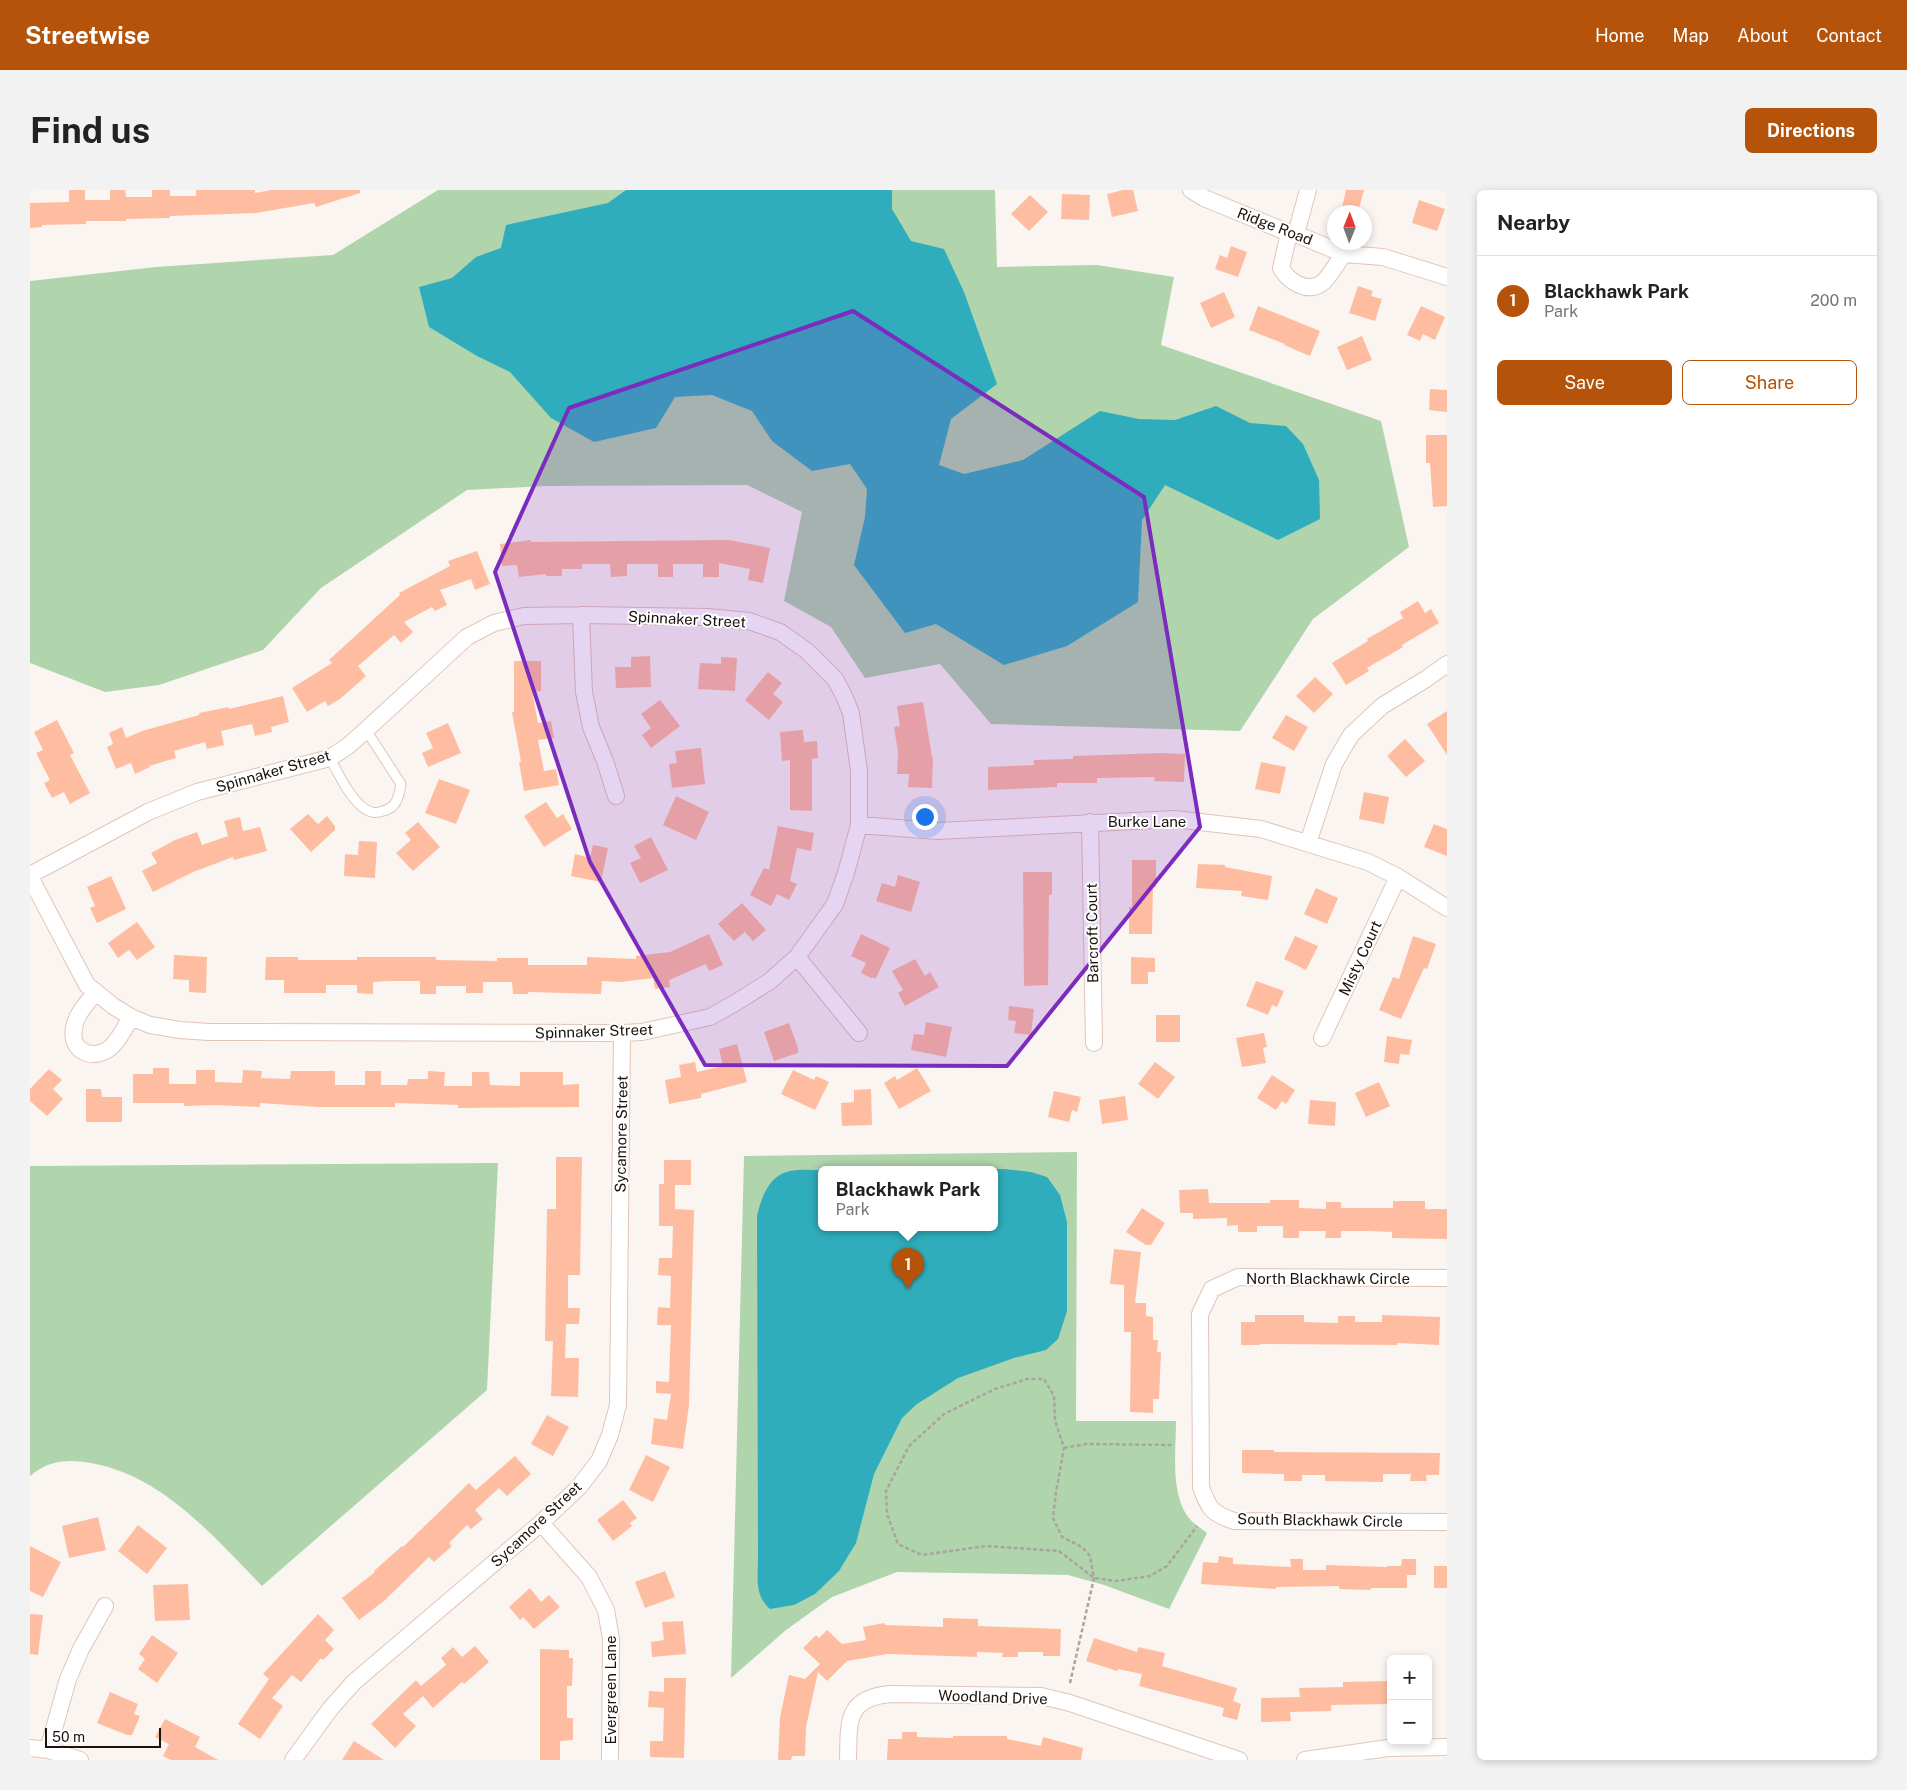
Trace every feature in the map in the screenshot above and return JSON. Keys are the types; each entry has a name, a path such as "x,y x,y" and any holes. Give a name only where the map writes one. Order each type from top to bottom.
{"street":[{"name":"Ridge Road","path":"1191,190 1204,198 1344,254 1382,257 1447,278"},
{"path":"1308,190 1281,268 1286,277 1301,286 1311,287 1322,284 1344,254"},
{"path":"581,615 584,692 591,727 605,761 616,796"},
{"name":"Spinnaker Street","path":"581,615 707,616 749,621 780,632 807,652 835,679 851,713 859,771 859,825 846,873 835,904 797,957 770,981 710,1017 649,1031 622,1033 209,1032 180,1030 150,1025 131,1017 112,1006 87,985 30,876 148,812 197,792 330,758 348,746 366,730 467,637 494,623 524,616 581,615"},
{"path":"1308,843 1334,764 1351,735 1382,706 1447,664"},
{"name":"Burke Lane","path":"859,825 937,831 1174,819 1261,829 1368,862 1398,877 1447,908"},
{"name":"Barcroft Court","path":"1090,822 1094,1043"},
{"name":"Misty Court","path":"1322,1038 1398,877"},
{"path":"797,957 859,1033"},
{"path":"96,992 76,1020 73,1038 75,1045 80,1051 95,1055 103,1053 117,1040 131,1017"},
{"name":"Sycamore Street","path":"293,1760 330,1709 354,1682 541,1523 579,1487 599,1460 610,1435 618,1405 622,1033"},
{"name":"North Blackhawk Circle","path":"1212,1289 1238,1277 1447,1278"},
{"name":"South Blackhawk Circle","path":"1212,1289 1200,1314 1201,1487 1208,1505 1218,1515 1234,1521 1447,1522"},
{"name":"Evergreen Lane","path":"541,1523 589,1577 606,1610 611,1639 610,1760"},
{"path":"48,1750 68,1680 81,1649 105,1606"},
{"name":"Woodland Drive","path":"848,1760 848,1728 851,1716 864,1701 875,1695 890,1694 1041,1696 1070,1703 1239,1760"},
{"path":"30,1748 48,1750 80,1760"},
{"path":"1305,1760 1388,1748 1447,1748"}],"lane":[{"path":"330,758 343,782 363,808 373,813 387,810 398,801 401,784 366,730"}],"path":[{"path":"1070,1683 1094,1578 1090,1556 1082,1547 1062,1537 1053,1518 1064,1448 1055,1420 1054,1396 1044,1379 1027,1379 995,1389 944,1414 909,1446 886,1491 887,1514 898,1544 922,1555 986,1546 1059,1551 1094,1578 1116,1581 1150,1576 1167,1566 1197,1526"},
{"path":"1064,1448 1086,1444 1174,1445"}],"highlighted area":[{"path":"853,311 1144,497 1200,827 1007,1066 705,1065 590,862 495,572 569,408"}],"green space":[{"path":"438,190 995,190 997,267 1097,265 1174,277 1161,345 1381,421 1409,547 1313,619 1240,731 991,724 940,664 865,678 831,627 784,601 802,512 747,485 545,486 467,490 321,588 263,650 159,685 105,692 30,663 30,281 156,267 333,255"},
{"path":"1077,1152 1076,1421 1176,1421 1175,1471 1179,1497 1189,1518 1207,1533 1169,1609 1104,1585 1068,1575 897,1572 832,1597 786,1630 731,1678 744,1156"},
{"path":"498,1163 487,1390 262,1586 185,1511 164,1494 141,1481 117,1470 91,1463 74,1461 52,1464 30,1476 30,1166"}],"water":[{"path":"626,190 892,190 892,209 911,241 944,249 964,292 997,384 951,419 939,465 964,474 1023,460 1100,411 1139,419 1175,420 1216,406 1250,423 1286,426 1303,444 1319,480 1320,519 1278,540 1165,485 1142,520 1138,602 1067,646 1004,665 936,624 905,633 854,565 865,517 867,489 850,464 812,471 772,441 752,411 712,395 675,397 656,428 594,442 551,418 510,372 477,356 429,327 419,287 452,278 476,257 501,248 506,225 608,203"},
{"path":"998,1169 1031,1172 1047,1177 1060,1195 1067,1222 1067,1311 1058,1339 1046,1350 1014,1358 958,1378 917,1404 902,1418 874,1474 856,1543 839,1571 815,1594 794,1605 770,1609 761,1598 758,1585 757,1216 767,1188 771,1182 783,1173 798,1170 818,1170 818,1231 998,1231"}],"building":[{"path":"69,190 85,190 85,200 110,200 110,190 125,190 126,197 152,197 152,190 170,190 170,196 196,196 196,190 255,190 255,193 271,190 360,190 360,193 316,207 314,203 256,213 170,216 170,218 126,219 126,221 86,221 86,224 42,225 42,227 30,228 30,203 69,202"},
{"path":"1123,190 1133,190 1138,211 1112,217 1107,194"},
{"path":"1346,190 1364,190 1360,205 1343,205"},
{"path":"1062,194 1090,195 1089,220 1061,219"},
{"path":"1030,195 1048,212 1029,231 1011,214"},
{"path":"1419,200 1445,209 1437,231 1412,223"},
{"path":"1231,246 1247,252 1238,277 1215,269 1220,255 1227,258"},
{"path":"1358,286 1373,291 1371,296 1382,299 1375,321 1349,313"},
{"path":"1224,292 1235,317 1211,328 1200,303"},
{"path":"1258,306 1320,331 1310,356 1249,330"},
{"path":"1421,306 1445,317 1435,340 1423,334 1420,341 1407,335"},
{"path":"1362,336 1372,360 1347,370 1337,347"},
{"path":"1430,389 1447,390 1447,412 1429,410"},
{"path":"1426,435 1447,435 1447,506 1433,507 1430,463 1426,463"},
{"path":"531,540 531,542 729,540 770,548 763,583 748,580 750,569 719,563 719,577 703,577 703,564 673,564 673,577 658,577 658,564 627,564 627,576 611,577 610,564 582,564 582,569 562,569 562,576 546,576 546,574 519,577 517,565 502,566 500,544"},
{"path":"477,551 490,584 475,590 471,579 440,590 447,605 435,611 432,607 404,622 413,632 401,643 394,635 358,666 366,676 340,699 328,706 325,701 307,712 292,688 332,663 329,660 400,595 399,593 450,566 448,561"},
{"path":"1418,601 1425,613 1431,609 1439,623 1367,668 1369,671 1346,685 1332,663 1368,641 1367,639 1403,618 1400,612"},
{"path":"650,656 651,687 616,688 615,667 631,667 631,657"},
{"path":"721,657 737,658 735,691 698,689 700,663 721,664"},
{"path":"514,661 541,661 541,691 532,691 538,723 551,721 554,738 538,740 544,771 556,769 559,785 524,791 512,712 514,712"},
{"path":"768,672 782,683 773,694 783,702 769,720 745,700"},
{"path":"1315,677 1333,694 1314,713 1296,696"},
{"path":"283,696 289,722 271,727 272,732 255,736 252,724 221,731 224,745 207,749 205,742 174,751 176,758 149,766 135,774 131,763 116,769 107,747 113,744 109,733 122,727 126,738 142,731 199,715 199,713 229,707 229,709"},
{"path":"660,700 680,726 651,748 642,735 651,728 641,714"},
{"path":"923,702 933,757 932,788 908,787 909,774 897,774 898,752 894,727 900,726 897,706"},
{"path":"1447,711 1447,755 1427,724"},
{"path":"1286,715 1308,727 1294,751 1272,738"},
{"path":"57,720 74,753 70,755 90,793 70,804 64,792 52,798 44,783 50,780 36,753 43,750 34,732"},
{"path":"448,723 461,753 428,767 422,753 433,748 426,733"},
{"path":"803,730 804,742 817,741 818,758 812,759 812,811 790,810 790,760 782,761 780,732"},
{"path":"1405,739 1425,761 1406,777 1387,756"},
{"path":"701,748 705,784 672,788 669,764 677,763 675,751"},
{"path":"1185,754 1184,782 1154,781 1155,777 1097,778 1097,783 1057,783 1057,787 988,790 988,767 1034,765 1034,760 1073,759 1073,756"},
{"path":"1261,762 1286,767 1280,794 1255,789"},
{"path":"439,779 470,790 456,824 425,813"},
{"path":"1364,792 1389,797 1384,824 1359,819"},
{"path":"676,796 709,812 696,840 663,825"},
{"path":"546,802 557,818 563,814 572,829 544,847 524,816"},
{"path":"308,814 318,824 327,816 335,826 335,830 311,852 290,829"},
{"path":"240,817 243,831 260,827 267,851 234,860 233,857 193,872 153,892 142,871 157,863 151,853 175,840 197,832 202,845 228,836 224,821"},
{"path":"418,822 440,847 413,871 396,853 411,840 405,833"},
{"path":"1434,824 1447,829 1447,856 1424,847"},
{"path":"778,826 814,833 811,851 797,848 790,881 797,884 789,900 777,894 771,906 750,895 764,868 769,870"},
{"path":"651,837 668,870 640,883 630,863 641,858 634,846"},
{"path":"359,841 377,842 375,878 344,876 345,854 358,855"},
{"path":"593,845 608,848 601,882 571,876 575,854 590,858"},
{"path":"1132,860 1156,860 1156,887 1153,887 1152,934 1129,934 1129,907 1132,907"},
{"path":"1198,864 1225,865 1225,867 1272,876 1268,900 1241,896 1242,891 1196,888"},
{"path":"1023,872 1052,872 1052,895 1049,895 1048,985 1024,986"},
{"path":"898,875 920,882 911,912 876,901 882,883 895,887"},
{"path":"111,876 126,909 97,923 90,908 95,906 87,887"},
{"path":"1316,888 1338,898 1327,924 1304,914"},
{"path":"742,903 766,930 753,941 745,932 734,941 718,924"},
{"path":"137,922 155,947 137,960 129,950 118,958 108,943"},
{"path":"709,934 723,965 709,971 706,964 669,980 670,987 655,989 653,978 621,982 602,981 601,994 528,992 528,994 513,994 512,982 483,982 483,993 466,993 466,986 436,986 436,994 420,994 420,981 373,982 373,994 357,993 357,985 326,985 326,993 284,993 284,980 265,980 266,957 298,957 298,960 357,960 357,957 436,957 436,960 497,961 497,958 528,958 528,965 587,965 587,957 636,959 636,956 670,952"},
{"path":"861,934 890,948 876,978 871,978 861,973 866,963 851,956"},
{"path":"1295,936 1318,946 1306,970 1284,959"},
{"path":"1413,936 1436,944 1427,969 1424,968 1401,1019 1379,1010 1393,977 1399,979"},
{"path":"174,955 207,957 206,993 189,992 189,980 173,979"},
{"path":"1131,957 1155,958 1155,972 1148,972 1148,984 1131,984"},
{"path":"915,959 925,976 930,972 939,987 905,1006 898,993 903,990 892,971"},
{"path":"1256,981 1284,991 1277,1007 1272,1005 1268,1015 1246,1006"},
{"path":"1009,1006 1034,1009 1031,1035 1014,1033 1016,1021 1008,1020"},
{"path":"1156,1015 1180,1015 1180,1042 1156,1042"},
{"path":"926,1022 952,1027 946,1057 911,1050 914,1034 924,1035"},
{"path":"789,1023 798,1053 774,1061 764,1032"},
{"path":"1264,1033 1267,1047 1263,1048 1266,1063 1242,1067 1236,1038"},
{"path":"1387,1036 1412,1040 1409,1055 1400,1054 1399,1064 1384,1062"},
{"path":"737,1044 747,1082 701,1094 701,1098 669,1104 665,1080 681,1077 679,1065 695,1062 697,1072 723,1066 719,1049"},
{"path":"1155,1062 1175,1077 1158,1099 1138,1084"},
{"path":"153,1068 169,1068 169,1084 196,1084 196,1070 215,1070 215,1082 242,1083 243,1070 262,1071 261,1078 290,1079 291,1071 335,1071 335,1085 365,1085 365,1071 381,1071 381,1085 407,1085 408,1079 428,1079 428,1071 445,1072 444,1086 472,1086 472,1072 489,1072 490,1085 520,1086 520,1072 563,1072 563,1085 579,1084 579,1107 458,1108 458,1105 395,1103 395,1107 318,1107 260,1103 260,1107 184,1106 184,1103 133,1103 133,1074 153,1074"},
{"path":"917,1068 931,1091 899,1109 884,1083 895,1076 897,1080"},
{"path":"49,1069 62,1080 53,1089 63,1099 47,1116 30,1101 30,1089"},
{"path":"793,1070 814,1080 816,1076 829,1082 815,1110 781,1094"},
{"path":"1272,1075 1295,1090 1286,1104 1282,1101 1276,1110 1257,1098"},
{"path":"1379,1082 1390,1106 1366,1117 1355,1093"},
{"path":"86,1089 101,1089 102,1097 122,1097 122,1122 86,1122"},
{"path":"871,1089 872,1125 842,1126 841,1103 854,1102 854,1090"},
{"path":"1054,1091 1081,1097 1077,1112 1072,1110 1069,1122 1048,1117"},
{"path":"1125,1096 1128,1120 1102,1124 1099,1100"},
{"path":"1310,1100 1336,1102 1335,1126 1308,1124"},
{"path":"556,1157 582,1157 580,1275 568,1275 568,1308 580,1308 579,1324 566,1324 565,1358 579,1358 578,1397 551,1396 553,1341 545,1341 547,1209 556,1209"},
{"path":"664,1160 691,1160 691,1185 675,1185 675,1209 694,1210 689,1405 683,1449 651,1444 654,1418 667,1420 671,1394 656,1393 656,1381 669,1382 671,1325 657,1325 658,1307 670,1308 671,1276 658,1275 659,1258 672,1258 673,1226 659,1226 659,1184 664,1184"},
{"path":"1208,1189 1209,1203 1270,1203 1270,1200 1299,1200 1299,1208 1326,1209 1326,1202 1341,1202 1341,1208 1393,1208 1393,1201 1425,1201 1425,1209 1447,1209 1447,1239 1392,1238 1392,1232 1369,1231 1341,1231 1341,1238 1325,1238 1326,1231 1299,1231 1299,1238 1283,1238 1283,1226 1257,1226 1257,1232 1238,1232 1238,1225 1227,1226 1227,1218 1193,1219 1193,1213 1180,1213 1179,1190"},
{"path":"1142,1208 1165,1223 1151,1245 1146,1245 1126,1232"},
{"path":"1114,1249 1141,1252 1135,1303 1146,1303 1146,1316 1153,1317 1153,1340 1158,1340 1157,1352 1161,1352 1159,1399 1153,1399 1153,1413 1130,1412 1131,1332 1124,1332 1124,1285 1110,1284"},
{"path":"1255,1315 1304,1315 1304,1322 1338,1323 1338,1316 1355,1316 1355,1322 1382,1322 1382,1315 1440,1317 1439,1345 1397,1343 1397,1345 1241,1345 1241,1322 1255,1322"},
{"path":"547,1415 569,1427 553,1456 531,1444"},
{"path":"1242,1450 1274,1450 1274,1452 1440,1453 1439,1475 1426,1475 1427,1481 1410,1481 1411,1474 1383,1474 1383,1482 1325,1481 1325,1475 1302,1475 1302,1481 1284,1481 1284,1474 1242,1473"},
{"path":"646,1455 670,1467 653,1502 629,1490"},
{"path":"515,1456 531,1474 507,1496 499,1488 475,1510 483,1519 471,1529 467,1525 449,1543 452,1546 434,1562 429,1557 384,1601 359,1620 342,1598 403,1547 469,1483 476,1490"},
{"path":"623,1500 637,1518 630,1523 632,1526 613,1541 597,1520"},
{"path":"98,1517 106,1550 69,1558 62,1526"},
{"path":"138,1525 167,1548 147,1574 118,1551"},
{"path":"30,1546 61,1562 43,1597 30,1591"},
{"path":"1219,1556 1233,1558 1233,1564 1291,1567 1290,1559 1303,1559 1303,1570 1326,1570 1326,1565 1401,1566 1402,1559 1416,1559 1416,1575 1407,1575 1407,1588 1371,1588 1371,1590 1339,1589 1339,1586 1276,1587 1276,1589 1201,1584 1203,1562 1218,1563"},
{"path":"1434,1566 1447,1566 1447,1588 1434,1588"},
{"path":"665,1571 675,1597 645,1608 635,1582"},
{"path":"188,1584 190,1620 155,1621 153,1585"},
{"path":"530,1588 541,1602 549,1595 560,1607 534,1629 523,1617 520,1620 509,1607"},
{"path":"30,1614 43,1615 38,1655 30,1654"},
{"path":"318,1614 334,1630 325,1640 334,1649 323,1660 321,1658 301,1682 292,1675 272,1698 283,1706 260,1739 238,1724 269,1679 263,1674"},
{"path":"943,1618 978,1619 978,1626 1061,1629 1060,1656 1043,1656 1043,1652 1018,1652 1018,1657 1002,1657 1003,1653 977,1652 977,1657 888,1654 847,1661 827,1681 818,1672 806,1727 805,1756 792,1756 791,1760 778,1760 780,1717 789,1675 805,1679 820,1664 803,1648 816,1635 819,1638 827,1630 842,1644 866,1640 863,1627 884,1623 885,1625 943,1627"},
{"path":"683,1621 686,1654 652,1657 651,1642 664,1640 662,1622"},
{"path":"152,1635 178,1653 157,1683 138,1669 145,1659 139,1654"},
{"path":"1094,1638 1137,1652 1138,1647 1165,1653 1162,1666 1237,1688 1233,1701 1241,1704 1237,1720 1222,1716 1224,1708 1139,1686 1142,1674 1118,1669 1117,1671 1086,1661"},
{"path":"475,1646 489,1662 464,1684 462,1682 433,1708 423,1696 403,1714 416,1726 395,1748 371,1724 416,1680 421,1686 446,1665 441,1658 453,1647 462,1657"},
{"path":"540,1649 569,1650 569,1658 573,1658 572,1686 567,1686 567,1718 573,1718 573,1740 560,1741 560,1760 540,1760"},
{"path":"664,1678 686,1678 684,1758 650,1757 650,1741 663,1741 664,1708 648,1707 649,1691 664,1692"},
{"path":"1387,1681 1387,1704 1331,1705 1331,1711 1290,1712 1291,1721 1261,1722 1261,1698 1300,1697 1299,1688 1343,1687 1343,1682"},
{"path":"110,1692 138,1704 134,1714 140,1716 132,1735 127,1735 97,1723"},
{"path":"165,1719 200,1737 195,1747 218,1760 171,1760 163,1756 169,1744 155,1737"},
{"path":"902,1732 917,1732 917,1737 1007,1736 1007,1739 1041,1746 1043,1737 1083,1748 1081,1760 887,1760 888,1739 902,1739"},
{"path":"354,1741 384,1760 342,1760"}],"place":[{"name":"Blackhawk Park","path":"908,1289"}]}
